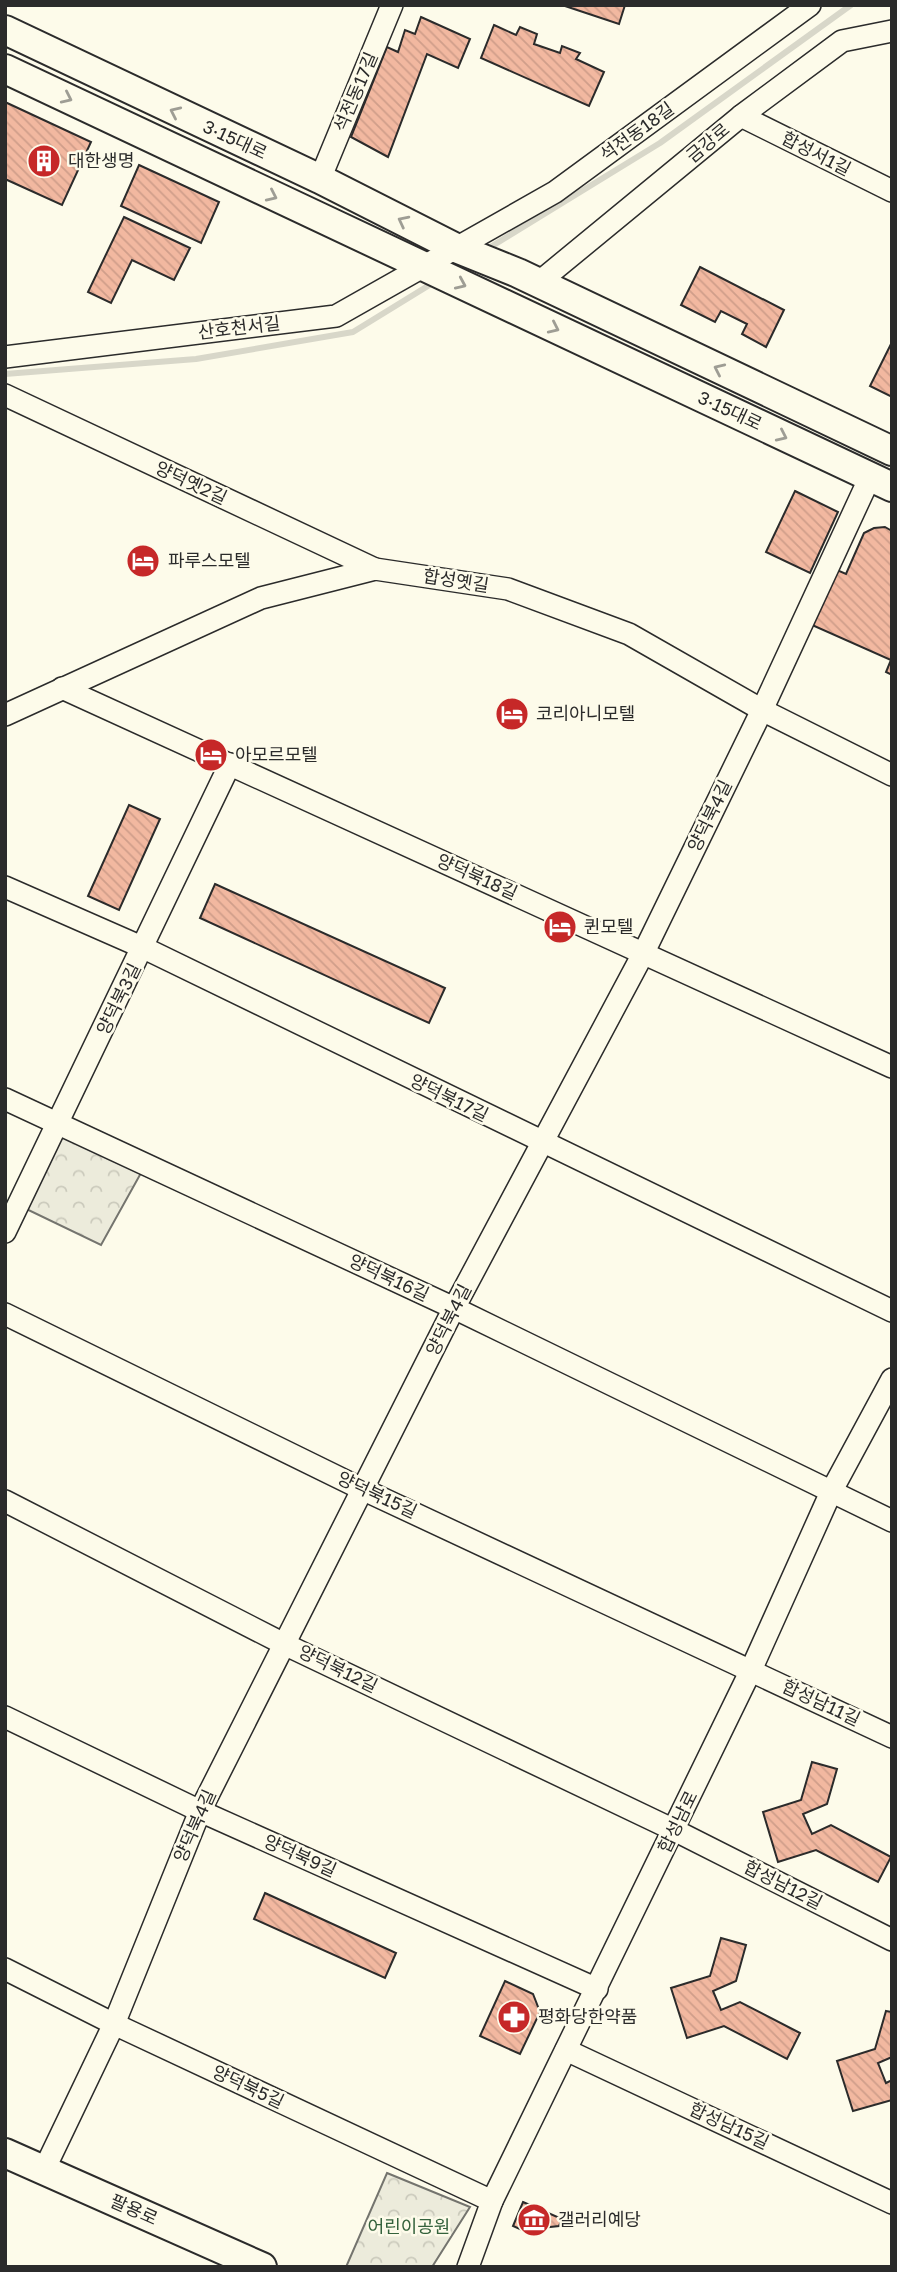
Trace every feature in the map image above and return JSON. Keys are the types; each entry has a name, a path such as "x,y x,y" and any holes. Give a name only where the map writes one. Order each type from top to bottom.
{"main road":[{"name":"3·15대로","path":"5,30 320,179 460,249 528,278 892,450"},
{"name":"3·15대로","path":"5,69 881,482"},
{"name":"팔용로","path":"5,2153 262,2267"}],"street":[{"name":"석전동17길","path":"320,179 393,5"},
{"name":"석전동18길","path":"460,249 555,192 810,5"},
{"name":"금강로","path":"528,278 842,41 892,31"},
{"name":"합성서1길","path":"741,116 892,191"},
{"name":"산호천서길","path":"5,357 335,316 460,249"},
{"name":"양덕옛2길","path":"8,399 374,569"},
{"name":"양덕북4길","path":"44,2170 114,2024 200,1811 454,1308 644,953 762,710 881,482"},
{"name":"합성옛길","path":"5,715 261,598 374,569 508,589 629,634 762,710 892,775"},
{"name":"양덕북18길","path":"62,688 892,1067"},
{"name":"양덕북3길","path":"5,1232 230,765"},
{"name":"양덕북17길","path":"5,887 144,948 542,1144 892,1311"},
{"name":"양덕북16길","path":"5,1099 454,1308 892,1521"},
{"name":"양덕북15길","path":"5,1314 362,1489 751,1670"},
{"name":"합성남로","path":"468,2267 492,2201 751,1670 831,1492 892,1379"},
{"name":"양덕북12길","path":"5,1501 284,1644 674,1830"},
{"name":"합성남11길","path":"751,1670 892,1737"},
{"name":"양덕북9길","path":"5,1717 200,1811 597,1989"},
{"name":"합성남12길","path":"674,1830 892,1940"},
{"name":"양덕북5길","path":"5,1969 114,2024 492,2201"},
{"name":"합성남15길","path":"566,2050 892,2203"}],"green space":[{"path":"57,1123 146,1164 101,1245 18,1205"},
{"name":"어린이공원","path":"387,2173 470,2207 432,2267 346,2267"}],"building":[{"path":"562,5 625,5 619,24"},
{"path":"421,17 470,39 458,68 427,54 388,157 351,137 387,47 398,52 405,30 415,34"},
{"path":"494,25 516,35 520,27 537,34 534,44 560,53 562,46 580,53 576,59 604,72 589,106 481,58"},
{"name":"대한생명","path":"5,102 91,142 62,205 5,179"},
{"path":"139,165 219,202 201,243 121,206"},
{"path":"124,217 190,248 174,280 132,260 111,303 88,292"},
{"path":"700,267 784,310 766,347 742,334 747,324 721,311 715,322 681,305"},
{"path":"892,342 892,397 870,386"},
{"path":"795,491 838,512 810,573 766,552"},
{"path":"885,527 892,531 892,675 886,672 891,660 812,625 837,570 846,574 864,533"},
{"path":"129,805 160,819 119,910 88,896"},
{"path":"215,884 445,988 429,1023 200,918"},
{"path":"812,1762 837,1769 827,1804 803,1814 812,1834 831,1825 891,1857 878,1882 816,1850 778,1862 763,1812 801,1800"},
{"path":"265,1893 396,1953 385,1978 254,1919"},
{"path":"721,1938 746,1945 736,1981 713,1991 721,2010 740,2002 800,2033 787,2059 724,2026 687,2038 671,1988 710,1976"},
{"path":"505,1981 533,1994 540,2012 520,2054 480,2036"},
{"path":"886,2011 892,2012 892,2057 878,2063 886,2083 892,2080 892,2100 853,2111 837,2061 875,2049"},
{"path":"523,2202 562,2219 559,2226 522,2230 513,2226"}],"waterway":[{"path":"484,251 660,143 851,5"},
{"path":"5,374 196,359 353,332 436,281"}],"place":[{"name":"대한생명","path":"44,161"},
{"name":"파루스모텔","path":"143,561"},
{"name":"코리아니모텔","path":"512,714"},
{"name":"아모르모텔","path":"211,755"},
{"name":"퀸모텔","path":"560,927"},
{"name":"평화당한약품","path":"514,2017"},
{"name":"갤러리예당","path":"534,2220"}]}
